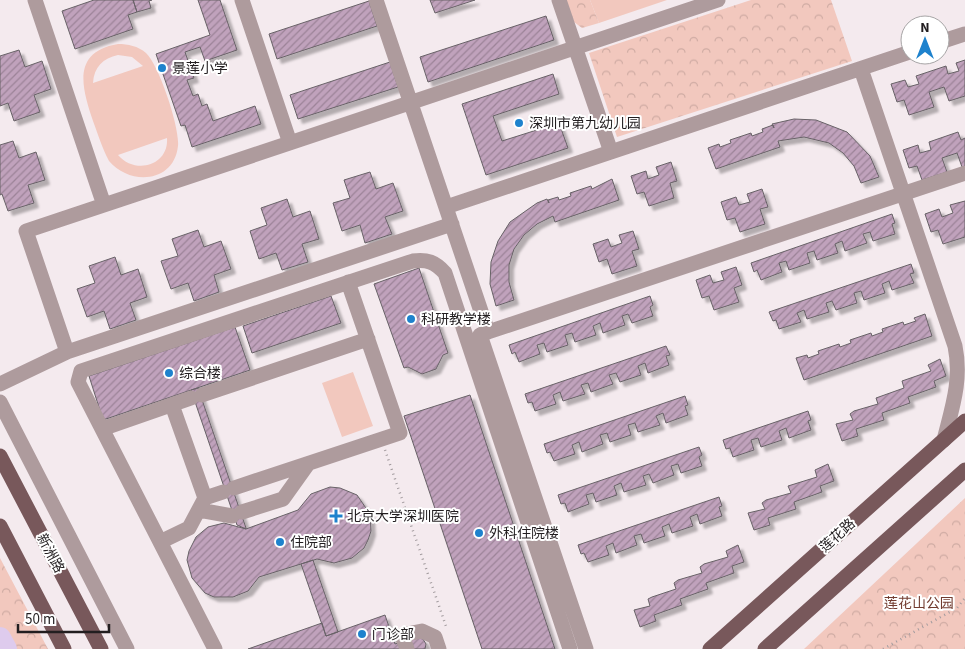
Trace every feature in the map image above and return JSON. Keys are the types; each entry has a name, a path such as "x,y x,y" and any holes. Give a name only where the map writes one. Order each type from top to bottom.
{"main road":[{"name":"莲花路","path":"710,649 965,421"},
{"name":"新洲路","path":"0,456 101,649"},
{"path":"765,649 965,470"},
{"path":"0,526 64,649"}],"street":[{"path":"35,0 104,205"},
{"path":"242,0 290,143"},
{"path":"376,0 488,332"},
{"path":"559,0 611,152"},
{"path":"67,352 26,231 718,0"},
{"path":"950,39 965,34"},
{"path":"446,207 900,55"},
{"path":"861,68 955,346 958,364 958,383 944,440"},
{"path":"586,649 480,335 965,173"},
{"path":"0,384 67,352 452,224"},
{"path":"215,649 78,382 81,372 348,282 413,261 423,260 432,262 445,273 570,649"},
{"path":"160,542 190,528 202,504 229,490 400,433 348,282"},
{"path":"102,429 368,339"},
{"path":"955,346 965,361"},
{"path":"0,402 127,649"},
{"path":"172,405 202,504"},
{"path":"202,504 237,514 283,499 308,464"},
{"path":"407,649 402,635 422,630 435,637 439,649"}],"path":[{"path":"382,439 449,637"},
{"path":"883,649 957,608 965,598"}],"green space":[{"path":"566,0 590,0 599,23 582,28 574,22"},
{"path":"590,0 667,0 599,23"},
{"path":"751,0 831,0 852,61 617,137 589,53"},
{"path":"118,44 136,47 146,53 157,70 168,97 178,137 175,158 160,174 150,177 139,177 118,169 109,161 89,109 84,84 84,73 87,63 93,55 103,48","holes":["118,55 132,57 143,66 93,83 95,72 100,64 108,58","167,138 163,155 150,165 133,165 118,155"]},
{"path":"353,372 373,426 342,437 322,383"},
{"name":"莲花山公园","path":"965,498 965,649 804,649"},
{"path":"0,558 48,649 0,649"}],"building":[{"path":"94,0 133,0 137,12 128,15 133,29 75,49 62,11"},
{"path":"133,0 152,0 149,1 151,8 137,12"},
{"path":"198,0 220,0 237,50 205,61 200,47 185,52 194,78 187,80 193,96 198,94 202,106 207,104 213,121 255,106 261,124 192,147 185,125 181,126 156,54 210,35"},
{"path":"430,0 475,0 435,13"},
{"path":"369,1 377,26 277,59 269,34"},
{"path":"546,16 554,40 428,82 420,57"},
{"path":"19,50 25,67 42,61 51,89 34,95 40,112 14,121 8,103 0,106 0,56"},
{"path":"965,60 965,96 949,101 944,87 929,92 934,107 909,115 904,100 897,102 891,84 905,80 908,87 919,84 916,76 946,66 948,74 959,71 956,63"},
{"path":"390,62 398,87 298,119 290,95"},
{"path":"553,74 559,94 493,116 502,141 559,123 568,148 486,175 462,104"},
{"path":"794,119 816,120 847,132 870,156 879,177 861,183 854,166 843,153 829,143 804,137 778,141 780,147 716,169 708,148 719,144 720,147 731,143 730,140 751,133 752,136 763,132 762,129"},
{"path":"958,132 961,140 965,138 965,166 962,167 957,153 942,158 947,172 922,180 917,166 909,168 903,150 918,145 920,153 931,150 929,142"},
{"path":"13,141 19,158 36,152 45,180 28,185 34,203 8,211 2,194 0,195 0,145"},
{"path":"671,162 677,181 670,183 674,198 649,206 644,192 637,194 631,176 646,171 648,179 659,175 656,167"},
{"path":"370,172 376,189 393,183 403,211 385,217 392,234 365,243 360,225 342,231 333,203 350,198 344,180"},
{"path":"612,179 619,200 555,222 553,216 537,224 524,235 514,249 509,265 509,282 514,300 496,306 490,284 491,262 498,241 510,222 537,203 547,199 549,203 548,200 558,197 559,200 571,196 570,193 591,186 592,189"},
{"path":"762,189 768,207 760,209 765,224 740,232 735,218 727,220 721,202 736,197 739,205 750,202 747,194"},
{"path":"287,199 293,217 310,211 319,239 302,244 308,262 282,270 276,253 259,259 250,231 267,225 261,208"},
{"path":"965,201 965,237 943,244 938,230 931,232 925,214 939,209 942,217 953,213 950,205"},
{"path":"892,214 895,223 892,224 895,234 873,241 870,232 863,234 867,243 845,251 842,241 835,244 838,253 817,260 814,251 807,253 810,263 789,270 786,261 779,263 782,272 761,280 757,270 754,272 751,263"},
{"path":"198,230 204,247 221,241 231,269 214,275 219,292 194,301 188,283 171,289 161,261 178,256 172,239"},
{"path":"633,231 639,249 632,251 637,266 612,274 607,259 599,262 593,244 608,239 611,247 622,243 619,235"},
{"path":"115,257 121,275 138,269 147,297 130,303 136,320 110,329 104,311 87,317 77,289 95,283 89,266"},
{"path":"911,264 914,273 910,274 914,283 892,290 889,281 882,284 885,293 864,300 861,291 854,293 857,303 836,310 832,301 826,303 829,312 807,319 804,310 797,313 801,322 779,329 776,320 773,321 769,312"},
{"path":"736,267 742,285 734,288 739,302 714,310 709,296 702,298 696,280 710,275 713,283 724,280 721,272"},
{"name":"科研教学楼","path":"419,268 448,353 443,355 436,369 422,374 408,367 404,368 374,284"},
{"path":"331,296 341,323 252,353 243,326"},
{"path":"650,296 653,305 650,307 653,316 632,323 628,314 622,316 625,325 603,333 600,323 593,326 596,335 575,342 572,333 565,335 568,345 547,352 544,343 537,345 540,354 519,362 515,352 512,354 509,345"},
{"path":"925,314 932,336 804,380 796,358 807,355 808,358 819,354 818,351 839,344 840,347 851,343 850,340 871,333 872,336 883,332 882,329 903,322 904,325 916,321 914,318"},
{"name":"综合楼","path":"235,327 250,370 103,420 89,376"},
{"path":"666,346 670,355 666,356 669,365 648,373 645,363 638,366 641,375 620,382 616,373 609,375 613,384 591,392 588,383 581,385 585,394 563,401 560,392 553,395 556,404 535,411 532,402 528,403 525,394"},
{"path":"940,359 946,376 934,381 936,387 908,397 910,403 882,413 884,420 856,429 858,436 842,441 836,424 853,420 850,414 854,411 878,404 876,398 904,388 902,381 931,371 928,365"},
{"path":"198,388 246,529 237,525 191,390"},
{"name":"外科住院楼","path":"470,395 555,649 482,649 404,416"},
{"path":"685,396 688,405 685,406 688,415 666,423 663,413 656,416 660,425 638,432 635,423 628,425 631,435 610,442 607,433 600,435 603,444 582,452 579,442 572,445 575,454 554,461 550,452 547,453 544,444"},
{"path":"808,411 811,420 808,421 811,430 789,438 786,428 779,431 782,440 761,447 758,438 751,440 754,450 733,457 730,448 726,449 723,440"},
{"path":"699,447 702,455 699,457 702,466 681,473 678,464 671,466 674,475 653,483 649,474 643,476 646,485 624,492 621,483 614,486 617,495 596,502 593,493 586,495 589,504 568,512 565,503 561,504 558,495"},
{"path":"828,464 834,481 820,486 822,492 794,502 796,509 768,518 770,525 754,530 748,513 765,509 762,503 766,500 791,493 788,486 817,477 815,470"},
{"name":"住院部","path":"330,487 340,488 357,495 370,514 371,531 368,540 364,548 352,558 334,563 317,559 259,577 248,591 233,597 214,597 205,593 192,578 187,560 189,551 196,537 208,527 224,523 246,529 298,510 311,494"},
{"path":"719,497 722,506 719,507 722,516 700,524 697,514 690,517 693,526 672,533 669,524 662,527 665,536 644,543 641,534 634,536 637,545 616,553 613,543 606,546 609,555 588,562 584,553 581,554 578,545"},
{"path":"738,545 744,562 732,566 734,573 706,583 708,589 680,599 682,605 654,615 656,621 640,627 634,610 650,606 648,599 676,589 674,583 678,580 702,573 700,567 728,557 726,551"},
{"path":"313,560 338,632 326,636 301,564"},
{"name":"门诊部","path":"385,615 395,644 414,637 423,639 426,644 425,649 248,649 322,623 326,636"}],"waterway":[{"path":"0,638 6,649"}],"place":[{"name":"景莲小学","path":"162,68"},
{"name":"深圳市第九幼儿园","path":"519,123"},
{"name":"科研教学楼","path":"411,319"},
{"name":"综合楼","path":"169,373"},
{"name":"北京大学深圳医院","path":"336,516"},
{"name":"外科住院楼","path":"479,533"},
{"name":"住院部","path":"280,542"},
{"name":"门诊部","path":"362,634"}]}
